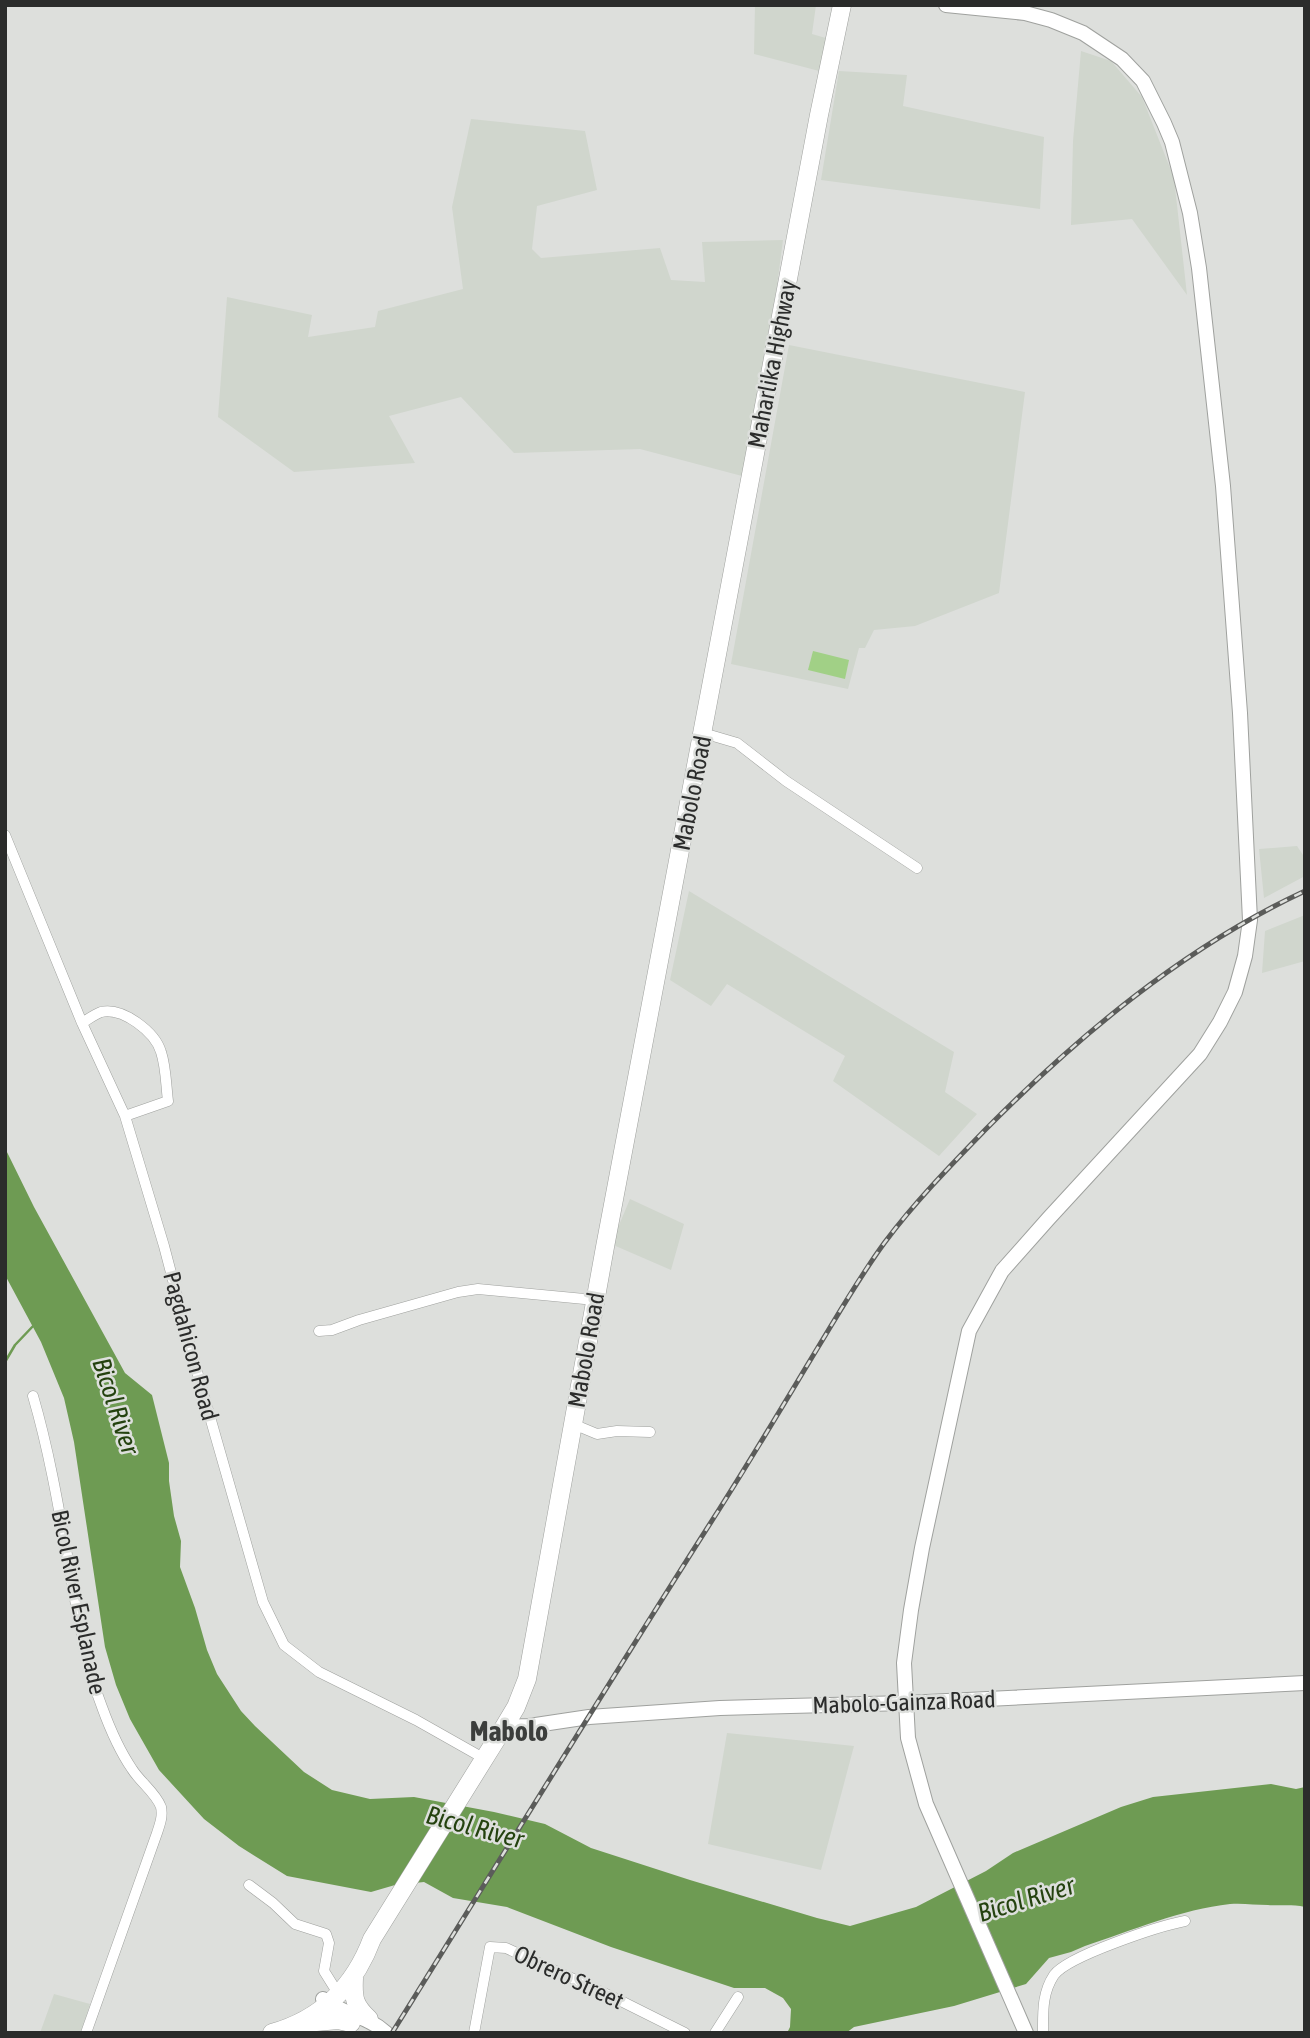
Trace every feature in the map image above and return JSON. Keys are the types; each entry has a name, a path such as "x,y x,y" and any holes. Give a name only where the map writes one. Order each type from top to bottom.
{"highway":[{"name":"Maharlika Highway","path":"704,728 813,145 842,5"},
{"name":"Mabolo Road","path":"326,2000 354,1978 393,1903 516,1707 527,1679 595,1300 704,728"},
{"name":"Mabolo Road","path":"326,2000 355,1955 372,1939"},
{"path":"354,1978 356,2004 366,2025"},
{"path":"272,2033 314,2016 326,2000"},
{"path":"262,2033 276,2023 326,2000"},
{"path":"291,2026 327,2020 366,2025"}],"main road":[{"path":"946,5 1025,13 1083,33 1122,60 1143,81 1171,142 1190,213 1199,268 1223,486 1240,713 1250,919 1245,956 1235,992 1200,1054 1002,1271 969,1331 943,1446 911,1610 904,1663 908,1738 926,1804 1026,2033"},
{"name":"Mabolo-Gainza Road","path":"504,1727 589,1717 707,1709 906,1703 1305,1683"},
{"path":"326,2000 366,2025 386,2033"}],"street":[{"path":"704,728 737,743 786,781 917,867"},
{"name":"Pagdahicon Road","path":"5,835 82,1023 125,1116 263,1602 284,1645 319,1672 416,1720 485,1759"},
{"path":"82,1023 102,1012 118,1013 137,1022 152,1035 161,1051 169,1101 125,1116"},
{"path":"319,1331 332,1330 458,1292 478,1289 595,1300"},
{"name":"Bicol River Esplanade","path":"33,1396 50,1464 93,1682 125,1758 159,1803 162,1811 158,1833 86,2033"},
{"path":"573,1424 597,1434 650,1432"},
{"path":"249,1885 295,1924 326,1934 329,1943 324,1971 326,2000"},
{"path":"1043,2033 1044,1997 1055,1973 1068,1962 1162,1925 1185,1920"},
{"name":"Obrero Street","path":"474,2033 490,1947 506,1948 617,1998 685,2033"},
{"path":"715,2033 738,1997"}],"shaded area":[{"path":"755,5 816,5 812,34 829,39 823,72 754,54"},
{"path":"1081,51 1111,61 1142,97 1174,178 1187,295 1132,219 1071,225 1073,141"},
{"path":"839,71 907,75 903,106 1044,137 1040,209 821,180"},
{"path":"471,119 585,131 597,190 537,206 532,249 541,258 660,248 671,280 705,282 702,242 783,240 742,476 640,449 514,453 461,397 389,416 415,463 294,472 218,417 227,297 312,315 308,337 375,327 378,311 463,289 452,207"},
{"path":"789,345 1025,392 999,593 915,626 874,630 865,648 859,648 848,689 731,664"},
{"path":"813,651 849,660 845,679 808,670"},
{"path":"1297,846 1305,858 1305,876 1264,898 1259,849"},
{"path":"689,891 954,1052 945,1092 977,1114 939,1156 833,1081 845,1056 727,984 711,1006 670,980"},
{"path":"1305,915 1305,961 1262,973 1265,931"},
{"path":"630,1199 684,1224 671,1270 611,1244"},
{"path":"727,1733 854,1746 821,1870 708,1844"},
{"path":"54,1994 90,2004 81,2033 40,2033"}],"water":[{"name":"Bicol River","path":"5,1148 34,1207 125,1373 152,1395 169,1463 174,1516 181,1541 180,1567 217,1674 241,1711 255,1726 304,1772 332,1790 370,1799 414,1797 545,1824 591,1848 850,1926 916,1907 986,1871 1013,1853 1121,1807 1153,1797 1271,1784 1296,1789 1305,1787 1305,1907 1235,1904 1194,1911 1049,1958 1026,1984 954,2006 854,2027 846,2033 787,2033 791,2009 783,1998 765,1988 734,1988 611,1947 507,1907 453,1898 424,1882 395,1885 371,1892 287,1876 239,1846 204,1819 159,1770 130,1719 116,1685 105,1647 74,1442 64,1398 41,1342 5,1275"}],"waterway":[{"path":"5,1362 15,1345 35,1324"}],"railway":[{"path":"392,2033 745,1469 850,1295 896,1227 984,1131 1095,1028 1175,967 1217,939 1305,891"}],"district":[{"name":"Mabolo","path":"509,1731"}]}
